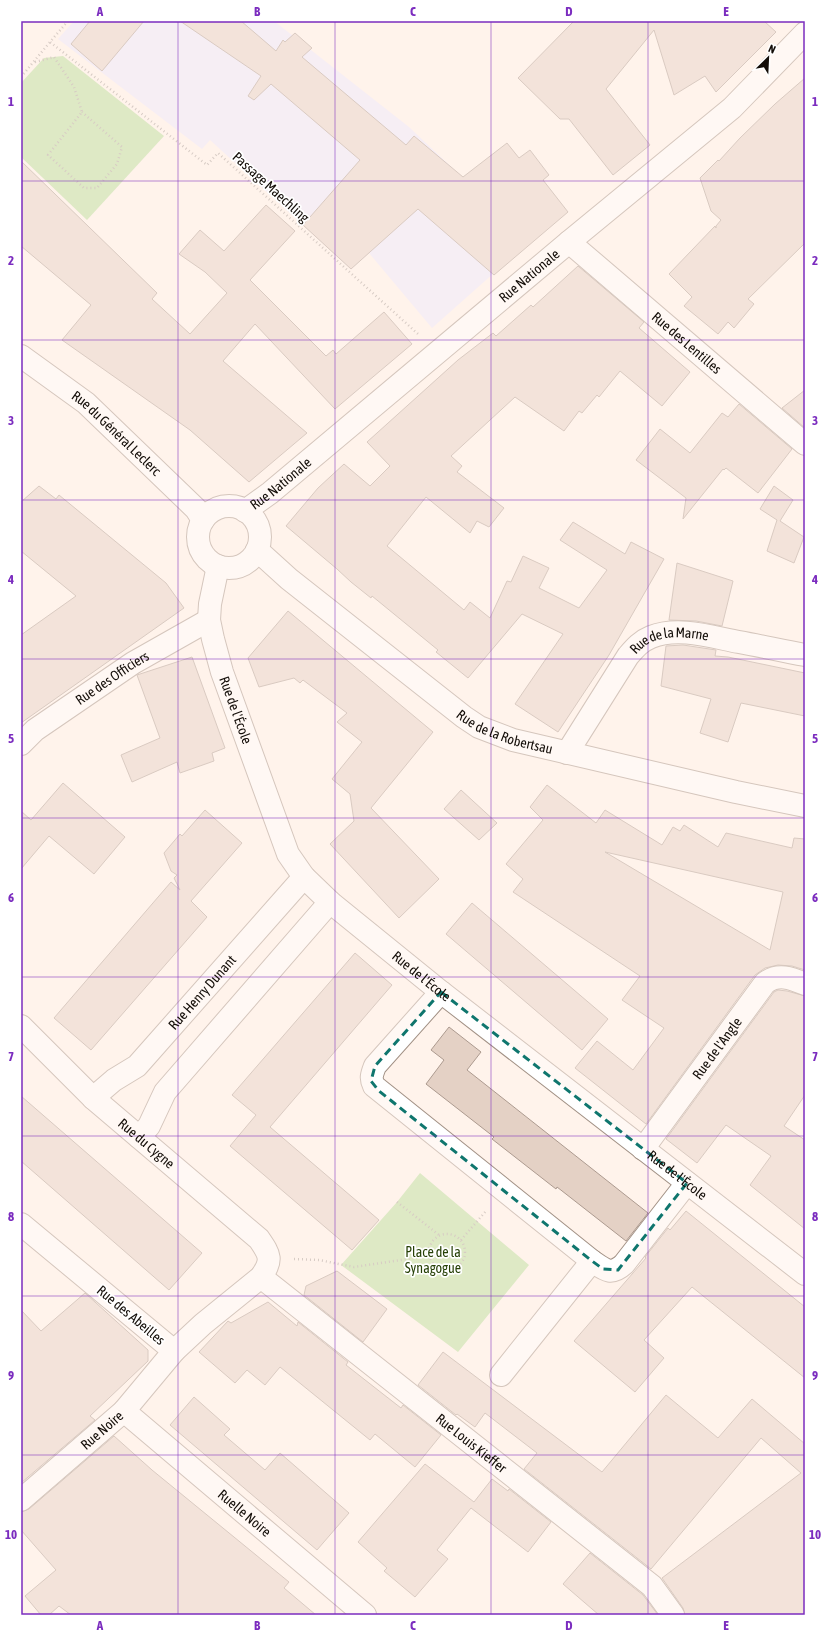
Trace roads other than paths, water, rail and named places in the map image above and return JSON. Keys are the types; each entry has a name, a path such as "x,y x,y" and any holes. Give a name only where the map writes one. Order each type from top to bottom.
{"street":[{"name":"Rue Nationale","path":"245,511 270,493 569,242 732,108 805,33"},
{"name":"Rue des Lentilles","path":"569,242 805,444"},
{"name":"Rue du Général Leclerc","path":"21,356 86,403 196,509 203,520"},
{"path":"225,507 235,507 245,511 257,524 260,533 260,542 257,550 252,558 245,564 236,567 218,566 203,554 199,544 198,534 203,520 214,510 225,507"},
{"name":"Rue de la Robertsau","path":"257,550 289,579 464,717 479,727 513,740 736,792 805,806"},
{"name":"Rue de l'École","path":"218,566 210,604 209,620 222,672 288,854 304,877 330,902 441,992 805,1274"},
{"name":"Rue des Officiers","path":"21,744 35,730 133,663 209,620"},
{"name":"Rue de la Marne","path":"567,753 628,656 637,645 652,637 681,633 805,655"},
{"name":"Rue Henry Dunant","path":"93,1098 114,1080 137,1066 304,877"},
{"path":"139,1136 149,1126 165,1092 330,902"},
{"name":"Rue de l'Angle","path":"643,1149 765,983 772,978 786,977 805,984"},
{"path":"441,992 375,1066 371,1074 371,1081 379,1091 592,1261 603,1269 612,1271 618,1270 687,1183"},
{"name":"Rue du Cygne","path":"21,1026 93,1098 259,1239 268,1251 265,1268"},
{"name":"Rue des Abeilles","path":"21,1224 174,1351 265,1268"},
{"path":"501,1375 592,1261"},
{"name":"Rue Louis Kieffer","path":"265,1268 652,1586 673,1615"},
{"name":"Rue Noire","path":"21,1500 124,1410 174,1351"},
{"name":"Ruelle Noire","path":"124,1410 365,1615"}],"park label":[{"name":"Place de la Synagogue","path":"433,1260"}]}
